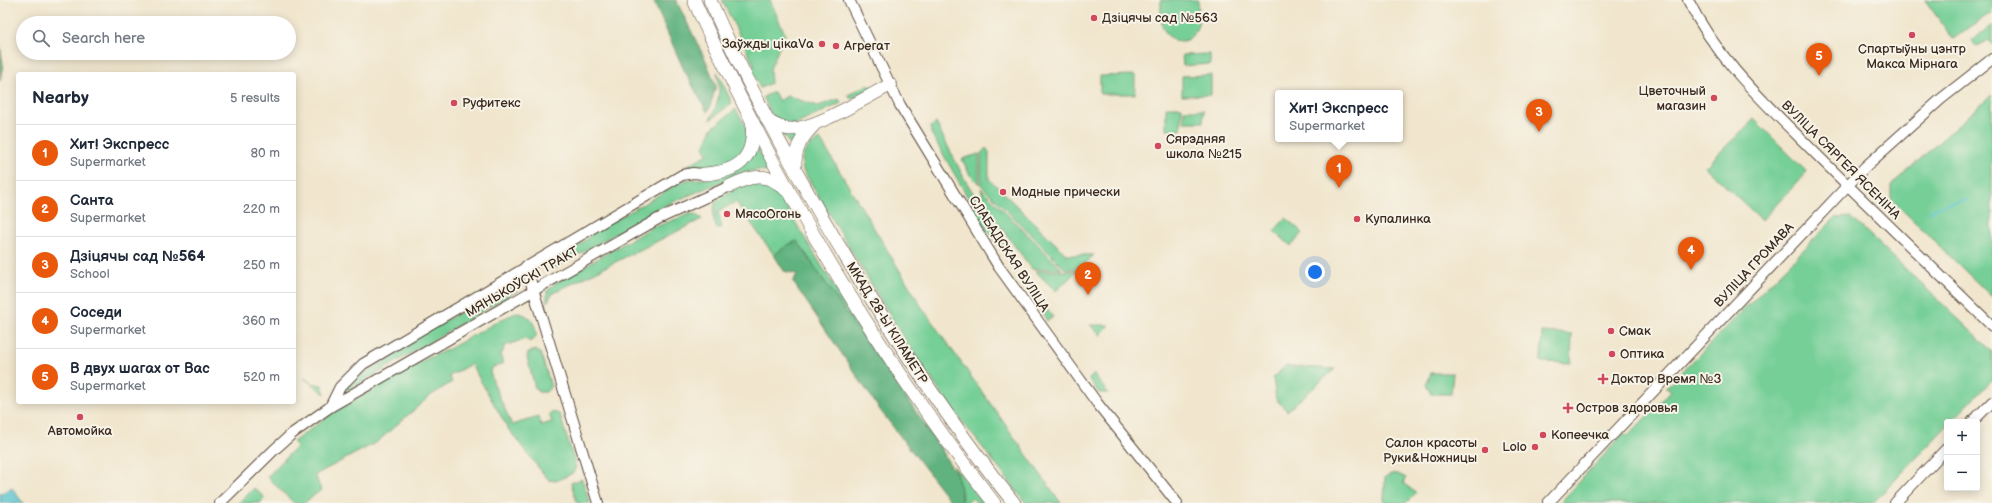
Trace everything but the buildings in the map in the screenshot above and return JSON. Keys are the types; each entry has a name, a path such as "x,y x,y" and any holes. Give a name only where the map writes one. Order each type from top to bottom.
{"highway":[{"name":"МКАД, 28-Ы КІЛАМЕТР","path":"694,0 751,120 790,194 889,356 946,442 994,503"},
{"name":"МКАД, 28-Ы КІЛАМЕТР","path":"710,0 767,120 795,172 898,343 928,388 1014,503"},
{"path":"767,120 774,125 790,129 815,124 890,85"},
{"path":"704,174 727,171 743,161 752,146 751,120"},
{"path":"795,172 795,153 798,144 803,136 815,124"},
{"path":"730,186 745,178 761,177 776,182 790,194"}],"main road":[{"name":"СЛАБАДСКАЯ ВУЛІЦА","path":"849,0 890,85 934,162 1003,272 1097,403 1177,503"},
{"name":"ВУЛІЦА СЯРГЕЯ ЯСЕНІНА","path":"1688,0 1699,22 1734,71 1848,186 1992,326"},
{"name":"ВУЛІЦА ГРОМАВА","path":"1548,503 1848,186 1935,104 1992,59"},
{"name":"МЯНЬКОЎСКІ ТРАКТ","path":"330,407 340,387 363,364 526,266 682,176 693,173 704,174"},
{"name":"МЯНЬКОЎСКІ ТРАКТ","path":"220,503 275,449 330,407 658,219 730,186"},
{"path":"526,266 598,503"},
{"path":"1975,419 1992,402"},
{"path":"1895,503 1944,451"}],"green space":[{"path":"653,0 676,0 706,61 716,86 709,110 707,112 683,68"},
{"path":"722,0 770,0 785,34 770,69 771,83 760,88 753,72 754,65"},
{"path":"1161,0 1198,0 1199,22 1195,32 1190,37 1180,41 1175,40 1165,32 1161,22"},
{"path":"1925,0 1992,0 1992,12 1953,39"},
{"path":"1992,25 1992,45 1987,40 1977,47 1972,40"},
{"path":"0,44 3,64 0,81"},
{"path":"1210,54 1210,64 1183,66 1182,55"},
{"path":"717,72 732,103 710,120 719,91"},
{"path":"1135,75 1135,94 1100,94 1100,76"},
{"path":"1211,75 1211,95 1182,96 1182,76"},
{"path":"869,84 872,89 851,99 848,95"},
{"path":"774,92 779,101 787,96 818,106 839,99 841,103 797,124 790,125 774,119 763,97"},
{"path":"1992,95 1992,297 1891,199 1891,185"},
{"path":"1166,107 1182,107 1181,130 1166,130"},
{"path":"736,109 746,127 747,147 735,163 712,168 684,167 708,154 704,147 712,128"},
{"path":"1184,110 1204,110 1203,122 1184,122"},
{"path":"1754,119 1807,172 1762,220 1705,167"},
{"path":"936,123 964,178 1009,252 1006,255 987,231 931,133 931,127"},
{"path":"800,133 790,145 783,134"},
{"path":"820,139 923,309 1061,503 1026,503 950,406 906,342 803,170 802,159 805,151"},
{"path":"757,147 770,172 759,170 742,173 666,205 553,269 549,268 550,263 576,248 596,231 685,180 715,178 755,153"},
{"path":"986,148 989,152 989,179 1067,255 1094,255 1080,269 1065,269 981,185 981,153"},
{"path":"979,154 979,184 970,175 962,159"},
{"path":"761,183 771,187 777,192 858,326 942,449 947,461 797,241 788,245 774,255 736,202 718,211 722,227 717,229 713,216 715,203 736,188"},
{"path":"981,188 1062,269 1032,269 994,217 983,196"},
{"path":"689,214 695,214 702,219 553,293 547,302 547,291 555,283 656,225 658,226"},
{"path":"1851,217 1992,351 1992,380 1954,419 1944,419 1944,429 1873,503 1560,503 1624,433 1628,436 1671,391 1666,388 1835,218"},
{"path":"1286,218 1303,233 1291,246 1274,231"},
{"path":"797,241 956,473 961,489 961,503 952,503 880,410 793,282 797,274 784,271 774,255 788,245"},
{"path":"1035,271 1077,271 1056,291"},
{"path":"515,280 522,283 520,289 342,394 346,385 392,356 409,342"},
{"path":"1042,301 1053,317 1047,321 1037,304"},
{"path":"516,313 521,313 531,320 534,324 536,337 531,342 525,339 504,346 503,352 500,354 503,364 493,367 490,372 495,387 512,425 538,417 541,425 552,422 549,414 554,412 560,415 576,467 573,473 556,481 549,480 546,477 509,430 471,364 449,376 452,382 430,396 377,442 315,475 321,490 304,503 294,503 267,477 297,446 293,442 335,411 426,359 449,349 502,319"},
{"path":"1090,325 1110,325 1100,335"},
{"path":"1542,332 1572,334 1571,363 1541,362"},
{"path":"535,350 541,354 550,383 550,388 546,392 538,392 535,388 527,357 528,353"},
{"path":"1285,366 1335,369 1287,411 1276,399 1273,378"},
{"path":"1431,373 1453,373 1451,394 1431,394 1426,385"},
{"path":"1094,374 1108,393 1099,393 1089,379"},
{"path":"304,378 312,383 322,385 325,394"},
{"path":"954,466 983,503 977,503 972,498 966,503 961,503 962,496"},
{"path":"1391,474 1398,474 1406,478 1403,483 1416,493 1406,503 1386,503 1384,500 1385,477"},
{"path":"582,479 590,503 577,503 571,483"},
{"path":"254,488 265,498 260,503 239,503"}],"water":[{"path":"12,488 23,503 0,503 0,494"}],"waterway":[{"path":"1929,213 1942,205 1968,200"}],"place":[{"name":"Дзіцячы сад №563","path":"1094,18"},
{"name":"Спартыўны цэнтр Макса Мірнага","path":"1912,35"},
{"name":"Заўжды цікаVа","path":"822,44"},
{"name":"Агрегат","path":"836,46"},
{"name":"В двух шагах от Вас","path":"1819,76"},
{"name":"Цветочный магазин","path":"1714,98"},
{"name":"Руфитекс","path":"454,103"},
{"name":"Дзіцячы сад №564","path":"1539,132"},
{"name":"Сярэдняя школа №215","path":"1158,146"},
{"name":"Хит! Экспресс","path":"1339,188"},
{"name":"Модные прически","path":"1003,192"},
{"name":"МясоОгонь","path":"727,214"},
{"name":"Купалинка","path":"1357,219"},
{"name":"Соседи","path":"1691,270"},
{"name":"Санта","path":"1088,295"},
{"name":"Смак","path":"1611,331"},
{"name":"Оптика","path":"1612,354"},
{"name":"Доктор Время №3","path":"1603,379"},
{"name":"Остров здоровья","path":"1568,408"},
{"name":"Автомойка","path":"80,417"},
{"name":"Копеечка","path":"1543,435"},
{"name":"Lolo","path":"1535,447"},
{"name":"Салон красоты Руки&Ножницы","path":"1485,450"}]}
